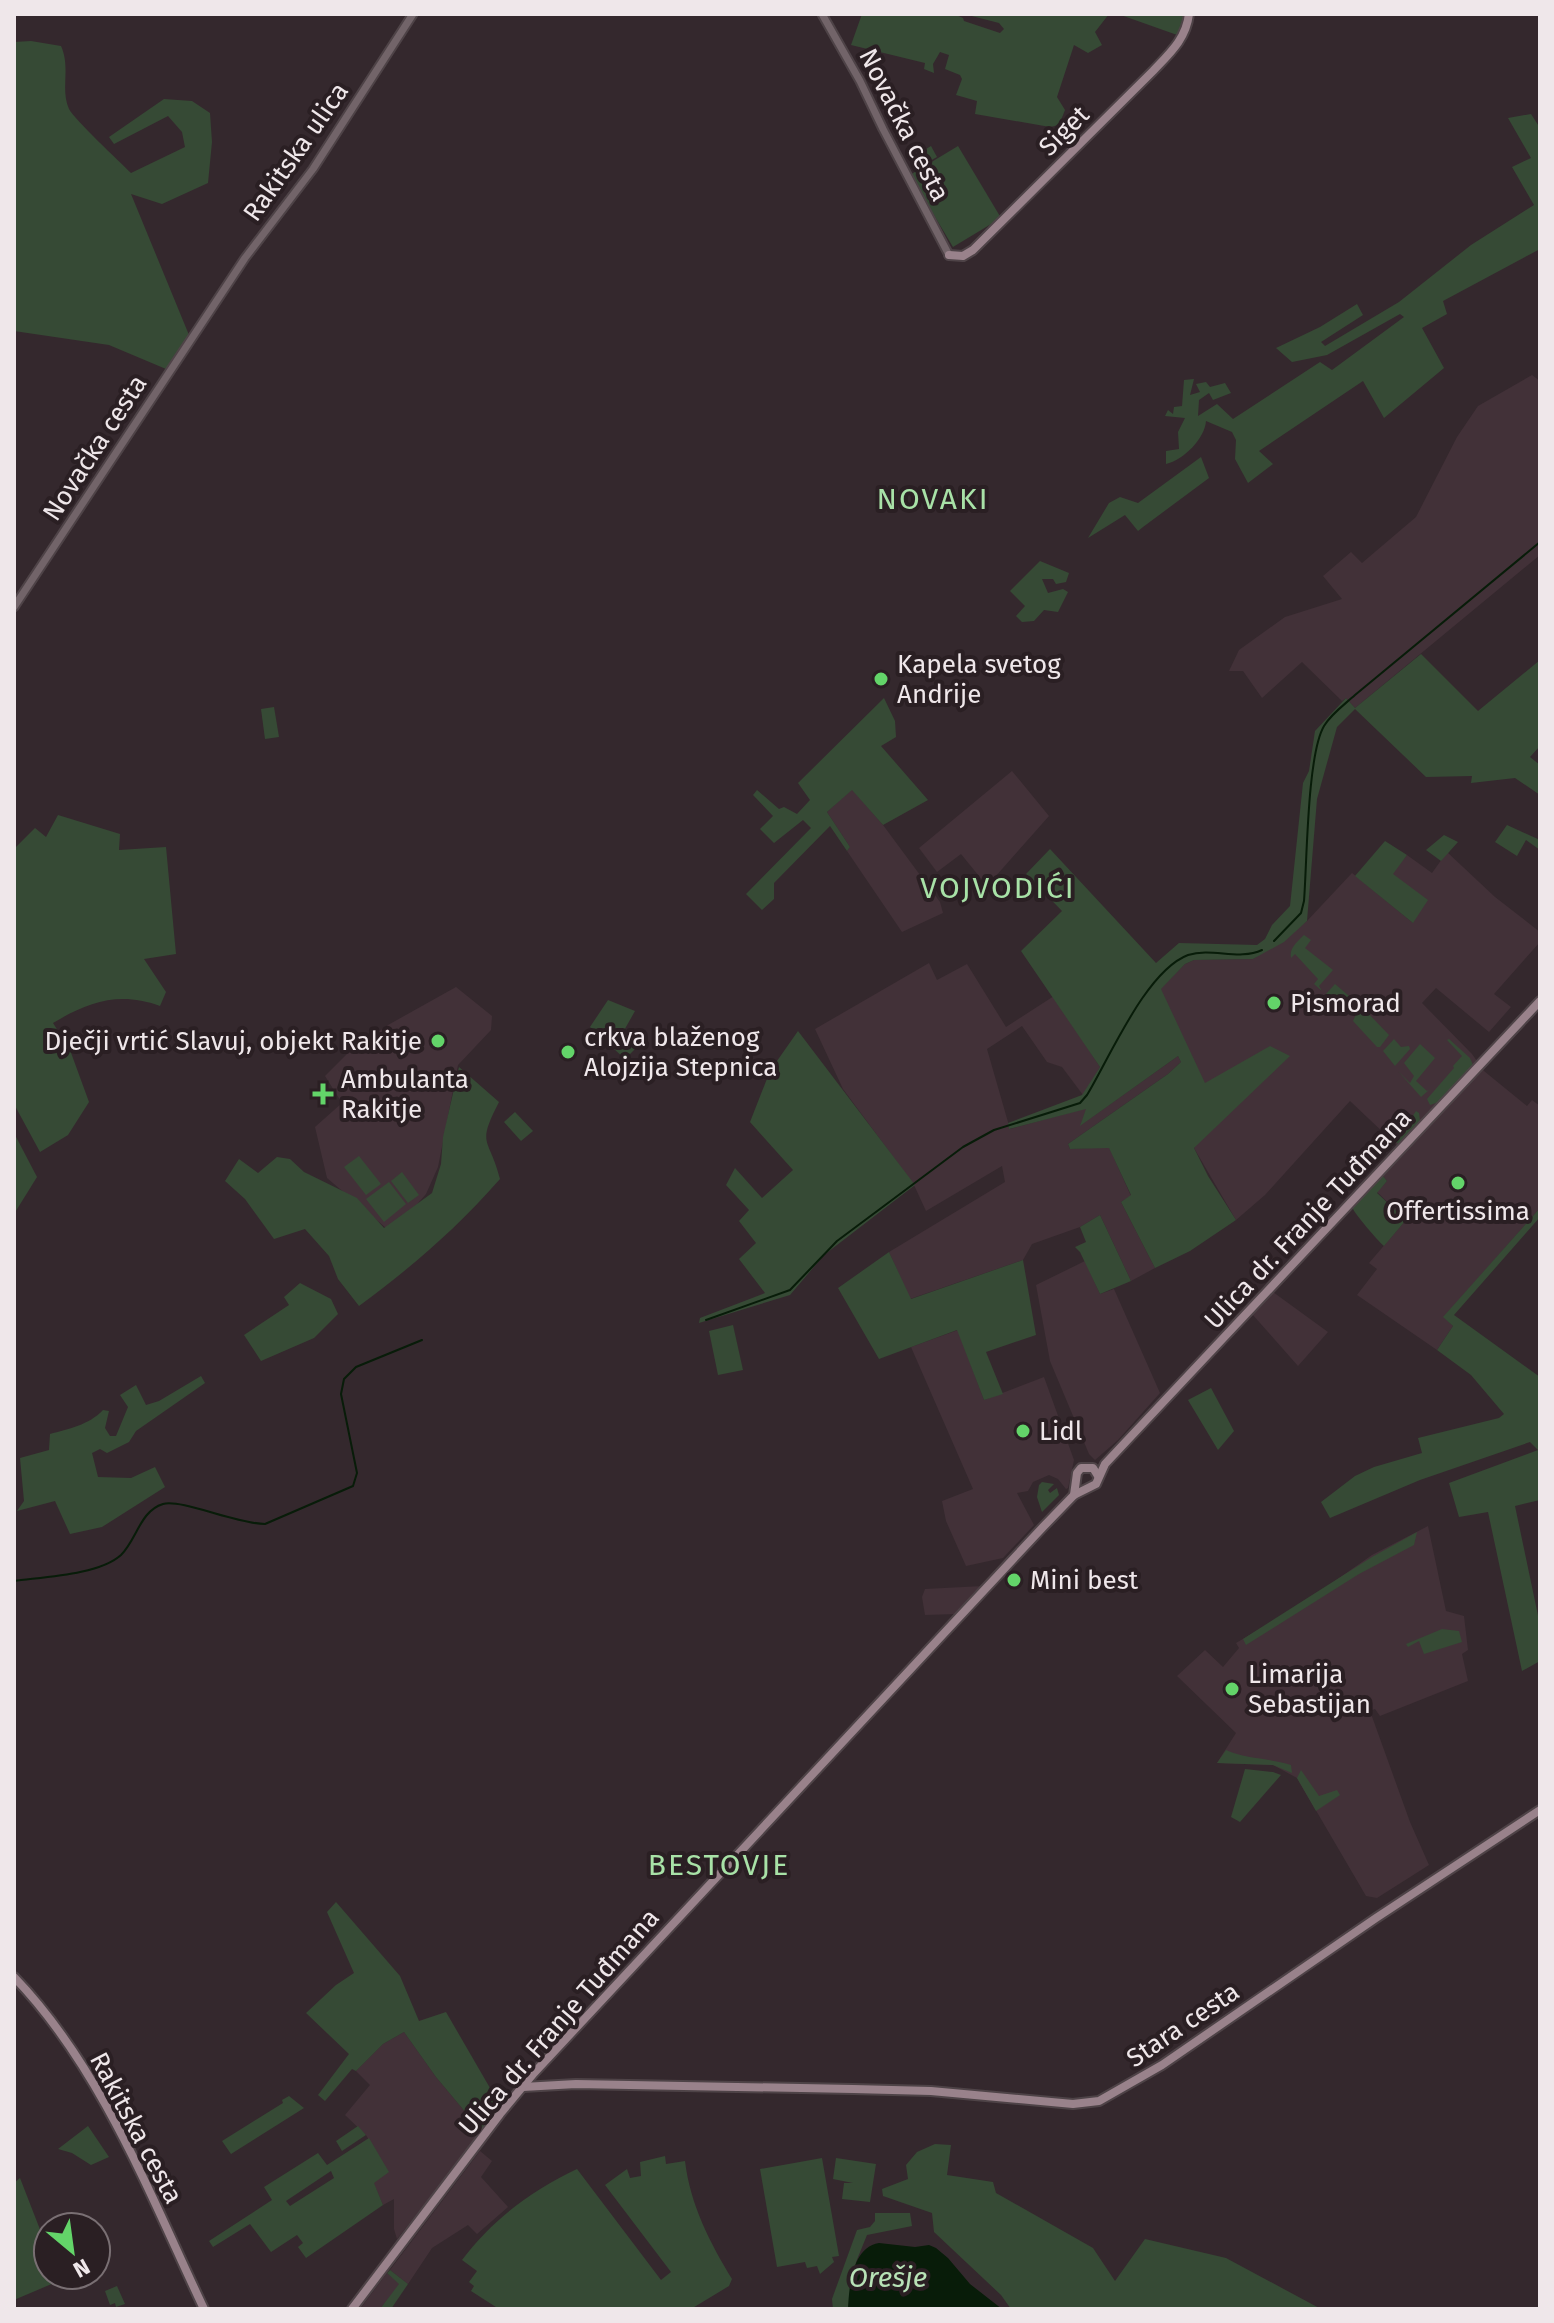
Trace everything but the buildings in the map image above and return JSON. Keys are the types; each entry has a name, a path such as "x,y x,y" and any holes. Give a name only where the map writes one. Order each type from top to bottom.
{"main road":[{"name":"Siget","path":"949,255 963,256 973,250 1153,71 1181,40 1187,29 1189,14"},
{"name":"Ulica dr. Franje Tuđmana","path":"1098,1476 1105,1464 1540,1001"},
{"name":"Ulica dr. Franje Tuđmana","path":"1093,1468 1105,1464"},
{"path":"1074,1495 1076,1480 1081,1468 1093,1468 1098,1476 1096,1484 1086,1488 1076,1480"},
{"name":"Ulica dr. Franje Tuđmana","path":"352,2309 522,2087 714,1877 1074,1495 1086,1488"},
{"name":"Stara cesta","path":"522,2087 576,2084 929,2091 1073,2104 1099,2101 1162,2065 1540,1810"},
{"name":"Rakitska cesta","path":"14,1977 51,2018 96,2091 128,2149 204,2309"}],"street":[{"name":"Rakitska ulica","path":"209,312 245,258 313,169 413,14"},
{"name":"Novačka cesta","path":"822,14 949,255"},
{"name":"Novačka cesta","path":"14,607 209,312"}],"shaded area":[{"path":"862,14 954,14 964,21 1000,33 1004,29 999,23 964,14 1109,14 1095,32 1102,45 1088,53 1074,45 1057,97 1065,110 1059,125 1050,127 975,114 977,101 956,95 962,79 960,75 945,69 949,55 940,52 933,64 934,73 924,69 925,63 851,45"},
{"path":"1118,14 1184,14 1180,36"},
{"path":"31,41 61,46 69,109 131,173 185,147 182,132 168,116 114,144 109,137 164,99 192,101 210,113 212,142 208,183 162,204 131,194 189,335 166,369 109,345 14,331 14,42"},
{"path":"1531,114 1540,128 1540,249 1443,301 1447,314 1422,328 1444,368 1384,418 1363,381 1259,451 1273,464 1248,483 1235,459 1236,440 1232,432 1206,421 1202,434 1192,447 1180,458 1166,464 1166,451 1179,449 1178,432 1185,418 1165,416 1168,410 1173,414 1174,407 1182,406 1184,380 1194,379 1190,395 1200,392 1196,384 1206,382 1210,387 1225,383 1231,393 1213,400 1209,393 1199,400 1198,416 1217,404 1233,419 1320,362 1332,370 1404,317 1400,314 1327,355 1292,362 1276,348 1320,327 1357,304 1363,315 1321,342 1325,346 1399,302 1471,245 1534,205 1512,167 1531,158 1508,118"},
{"path":"931,146 937,157 917,168 911,158"},
{"path":"958,146 1001,218 953,247 910,175"},
{"path":"1532,375 1540,381 1540,555 1355,708 1346,698 1342,701 1302,662 1262,698 1243,671 1229,671 1239,650 1285,617 1342,599 1323,576 1351,552 1362,563 1416,517 1457,437 1478,406"},
{"path":"1201,457 1209,478 1138,531 1125,515 1088,538 1109,503 1120,497 1138,503"},
{"path":"1040,561 1069,573 1066,582 1056,584 1053,579 1042,579 1048,593 1063,589 1068,592 1058,612 1044,610 1034,621 1022,622 1016,616 1025,606 1010,591"},
{"path":"1421,654 1478,711 1540,660 1540,746 1530,757 1540,765 1540,795 1515,778 1471,783 1472,776 1426,777 1355,709 1337,727 1317,799 1307,921 1284,942 1253,959 1194,960 1185,964 1161,989 1205,1083 1270,1046 1290,1056 1194,1148 1236,1220 1190,1251 1155,1268 1121,1202 1131,1195 1109,1148 1070,1149 1068,1144 1168,1074 1181,1062 1178,1056 1080,1126 1086,1109 1009,1129 1008,1123 1082,1095 1100,1067 1021,951 1062,911 1026,874 1050,849 1156,963 1179,943 1257,945 1290,906 1303,783 1309,771 1315,731 1346,698 1355,708"},
{"path":"884,698 895,721 896,737 881,746 928,800 883,825 852,790 827,812 850,847 847,851 830,826 774,883 774,899 762,910 746,894 811,828 803,820 774,843 760,829 773,816 753,795 757,790 779,809 784,807 797,814 810,800 798,783"},
{"path":"274,707 279,737 265,739 261,709"},
{"path":"1012,771 1049,816 987,886 961,854 937,872 919,848"},
{"path":"852,789 940,902 943,913 902,932 847,851 850,847 827,812"},
{"path":"58,815 120,834 119,850 166,847 176,954 144,959 166,992 160,1006 131,999 104,1001 79,1009 53,1023 70,1050 89,1102 68,1135 40,1152 14,1104 14,849 35,828 46,837"},
{"path":"1507,825 1540,840 1540,850 1526,840 1517,856 1495,842"},
{"path":"1444,835 1458,842 1441,861 1426,850"},
{"path":"1385,841 1407,855 1393,874 1428,900 1413,923 1355,876"},
{"path":"1447,852 1495,897 1540,932 1540,942 1494,994 1511,1007 1489,1032 1436,988 1422,1003 1472,1054 1484,1071 1527,1106 1532,1100 1540,1106 1540,1208 1444,1317 1453,1326 1437,1350 1357,1295 1377,1269 1369,1263 1406,1220 1377,1192 1387,1181 1383,1176 1405,1153 1350,1101 1265,1195 1236,1220 1194,1148 1219,1116 1160,989 1185,964 1194,960 1253,959 1307,921 1352,873 1413,923 1392,873 1407,855 1432,873"},
{"path":"1304,935 1311,940 1305,948 1333,970 1319,986 1322,991 1314,984 1318,979 1295,954 1291,958 1292,948"},
{"path":"929,963 937,980 967,964 1006,1027 1054,996 1100,1067 1083,1095 1062,1067 1047,1062 1022,1026 987,1049 1010,1129 1087,1108 1081,1125 1178,1056 1181,1062 1168,1074 1068,1144 1070,1149 1109,1147 1131,1196 1121,1202 1155,1268 1131,1281 1100,1215 1080,1227 1032,1244 1023,1260 910,1299 889,1252 1005,1182 1002,1166 926,1211 914,1185 843,1089 815,1029"},
{"path":"1335,984 1356,1002 1349,1010 1338,1009 1325,995"},
{"path":"456,987 492,1016 491,1030 458,1065 438,1167 426,1194 392,1233 327,1178 315,1127 342,1103 325,1076 347,1054 388,1025"},
{"path":"608,1000 635,1011 622,1034 636,1048 625,1059 590,1027"},
{"path":"1359,1008 1364,1009 1389,1035 1380,1047 1353,1021"},
{"path":"798,1031 915,1185 824,1255 790,1295 699,1323 700,1318 765,1293 739,1259 756,1243 739,1221 749,1210 726,1185 735,1168 762,1198 793,1170 750,1122 770,1071"},
{"path":"1394,1039 1401,1047 1409,1046 1410,1049 1395,1066 1383,1051"},
{"path":"1449,1039 1470,1058 1473,1065 1439,1102 1430,1105 1427,1099 1462,1056"},
{"path":"1420,1044 1435,1058 1416,1081 1427,1091 1430,1089 1421,1097 1398,1071 1410,1083 1414,1076 1404,1063"},
{"path":"459,1067 499,1102 486,1135 500,1179 433,1247 359,1306 338,1279 329,1256 305,1229 274,1239 245,1199 225,1181 239,1159 258,1173 277,1157 290,1159 304,1172 357,1198 384,1228 432,1193 441,1164 443,1137"},
{"path":"1416,1111 1420,1121 1400,1145 1392,1139"},
{"path":"515,1112 533,1131 521,1141 504,1122"},
{"path":"14,1133 37,1177 14,1214"},
{"path":"359,1156 381,1184 366,1195 344,1167"},
{"path":"402,1172 419,1195 408,1203 391,1181"},
{"path":"1383,1176 1387,1181 1377,1193 1406,1220 1384,1246 1352,1207"},
{"path":"389,1182 406,1204 384,1222 366,1199"},
{"path":"1540,1208 1540,1217 1454,1315 1540,1377 1540,1500 1515,1506 1540,1625 1540,1661 1522,1671 1488,1512 1459,1517 1449,1483 1538,1450 1530,1442 1420,1480 1330,1518 1321,1502 1355,1476 1422,1453 1418,1438 1499,1418 1504,1414 1471,1375 1437,1350 1453,1326 1443,1317"},
{"path":"1100,1215 1131,1281 1100,1294 1075,1247 1086,1242 1080,1227"},
{"path":"889,1252 911,1299 1023,1260 1036,1335 986,1352 1003,1394 984,1400 957,1330 879,1359 838,1288"},
{"path":"1085,1261 1100,1294 1114,1289 1160,1393 1118,1440 1095,1460 1089,1454 1050,1361 1036,1285"},
{"path":"300,1283 331,1299 338,1314 314,1338 261,1361 244,1335 289,1305 284,1297"},
{"path":"1273,1292 1328,1332 1298,1366 1252,1314"},
{"path":"733,1325 743,1370 718,1375 709,1331"},
{"path":"958,1330 984,1400 1044,1377 1074,1460 1068,1488 1049,1475 1033,1482 1028,1491 1017,1493 1034,1525 1003,1558 966,1566 946,1521 942,1501 973,1489 911,1347"},
{"path":"201,1376 205,1383 136,1431 129,1442 107,1453 100,1449 92,1453 98,1477 131,1478 155,1467 165,1487 102,1527 70,1534 55,1501 17,1511 24,1501 20,1458 49,1450 50,1434 85,1423 103,1410 109,1411 105,1428 110,1436 116,1436 128,1407 120,1395 136,1385 146,1405 159,1401"},
{"path":"1211,1388 1234,1431 1218,1450 1188,1400"},
{"path":"1042,1482 1054,1484 1048,1490 1050,1493 1057,1488 1059,1495 1042,1512 1037,1497"},
{"name":"Limarija Sebastijan","path":"1428,1526 1446,1611 1464,1616 1468,1650 1462,1654 1468,1681 1380,1716 1375,1709 1370,1711 1429,1865 1377,1898 1366,1896 1297,1778 1273,1765 1217,1763 1236,1733 1177,1676 1205,1650 1223,1667 1239,1648 1236,1643 1302,1604 1372,1555"},
{"path":"1417,1532 1414,1545 1359,1574 1246,1645 1243,1639"},
{"path":"983,1586 957,1614 925,1615 922,1597 925,1589"},
{"path":"1442,1629 1459,1631 1462,1642 1424,1654 1419,1641 1408,1647 1406,1644"},
{"path":"1226,1750 1291,1765 1292,1773 1273,1765 1217,1763"},
{"path":"1245,1769 1281,1775 1240,1822 1231,1817"},
{"path":"1301,1770 1319,1796 1337,1790 1340,1795 1316,1811 1297,1778"},
{"path":"336,1902 400,1976 419,2021 446,2012 501,2107 482,2132 436,2077 404,2032 383,2044 356,2071 352,2069 325,2101 318,2095 349,2054 306,2013 354,1973 327,1912"},
{"path":"404,2032 436,2077 482,2132 397,2239 394,2199 383,2205 373,2182 388,2172 366,2135 345,2115 370,2085 356,2071 383,2044"},
{"path":"289,2096 304,2108 231,2154 222,2141 283,2103 282,2100"},
{"path":"88,2126 109,2157 91,2165 72,2153 58,2149"},
{"path":"358,2126 366,2135 342,2151 336,2141"},
{"path":"369,2138 389,2172 374,2183 383,2205 306,2258 298,2247 303,2243 297,2235 271,2252 250,2224 213,2247 209,2241 272,2200 264,2187 318,2153 327,2165","holes":["331,2171 334,2178 290,2206 286,2201"]},
{"path":"935,2144 951,2145 947,2175 993,2182 996,2193 1093,2248 1115,2281 1145,2239 1226,2258 1321,2309 1011,2309 1001,2295 934,2232 932,2213 883,2196 882,2189 908,2179 906,2165 917,2152"},
{"path":"480,2151 492,2161 481,2177 508,2207 477,2234 468,2225 432,2248 408,2284 390,2270"},
{"path":"665,2156 666,2164 685,2161 691,2193 702,2223 732,2279 729,2286 691,2309 499,2309 471,2291 474,2286 469,2282 477,2271 462,2260 474,2245 514,2207 544,2186 577,2169 661,2280 671,2272 605,2185 627,2169 630,2178 641,2176 640,2162"},
{"path":"822,2158 839,2256 832,2257 834,2262 820,2274 817,2266 807,2268 805,2262 777,2267 760,2169"},
{"path":"836,2158 876,2164 870,2202 842,2199 844,2183 853,2183 833,2179"},
{"path":"20,2178 33,2211 32,2291 35,2291 14,2300 14,2183"},
{"path":"875,2213 910,2213 912,2226 867,2235 856,2262 848,2309 833,2309 832,2299 857,2230 870,2227 875,2221"},
{"path":"390,2270 408,2284 391,2309 380,2309 399,2284 387,2273"},
{"path":"387,2273 400,2284 380,2309 360,2309"},
{"path":"117,2286 125,2304 110,2305 105,2291 112,2291"}],"water":[{"name":"Orešje","path":"879,2243 936,2248 970,2284 1002,2309 848,2309 851,2280 858,2260 870,2246"}],"waterway":[{"path":"1274,941 1301,913 1304,901 1311,784 1318,740 1324,726 1355,695 1540,542"},
{"path":"706,1320 790,1290 837,1241 963,1147 994,1130 1080,1103 1144,996 1173,964 1197,953 1244,954 1262,950"},
{"path":"14,1581 70,1574 111,1562 126,1549 149,1513 163,1504 183,1505 265,1524 353,1486 357,1473 341,1394 344,1379 356,1367 422,1340"}],"place":[{"name":"Kapela svetog Andrije","path":"881,679"},
{"name":"Pismorad","path":"1274,1003"},
{"name":"Dječji vrtić Slavuj, objekt Rakitje","path":"438,1041"},
{"name":"crkva blaženog Alojzija Stepnica","path":"568,1052"},
{"name":"Ambulanta Rakitje","path":"323,1094"},
{"name":"Offertissima","path":"1458,1183"},
{"name":"Lidl","path":"1023,1431"},
{"name":"Mini best","path":"1014,1580"},
{"name":"Limarija Sebastijan","path":"1232,1689"}],"district":[{"name":"NOVAKI","path":"933,499"},
{"name":"VOJVODIĆI","path":"998,888"},
{"name":"BESTOVJE","path":"719,1865"}]}
